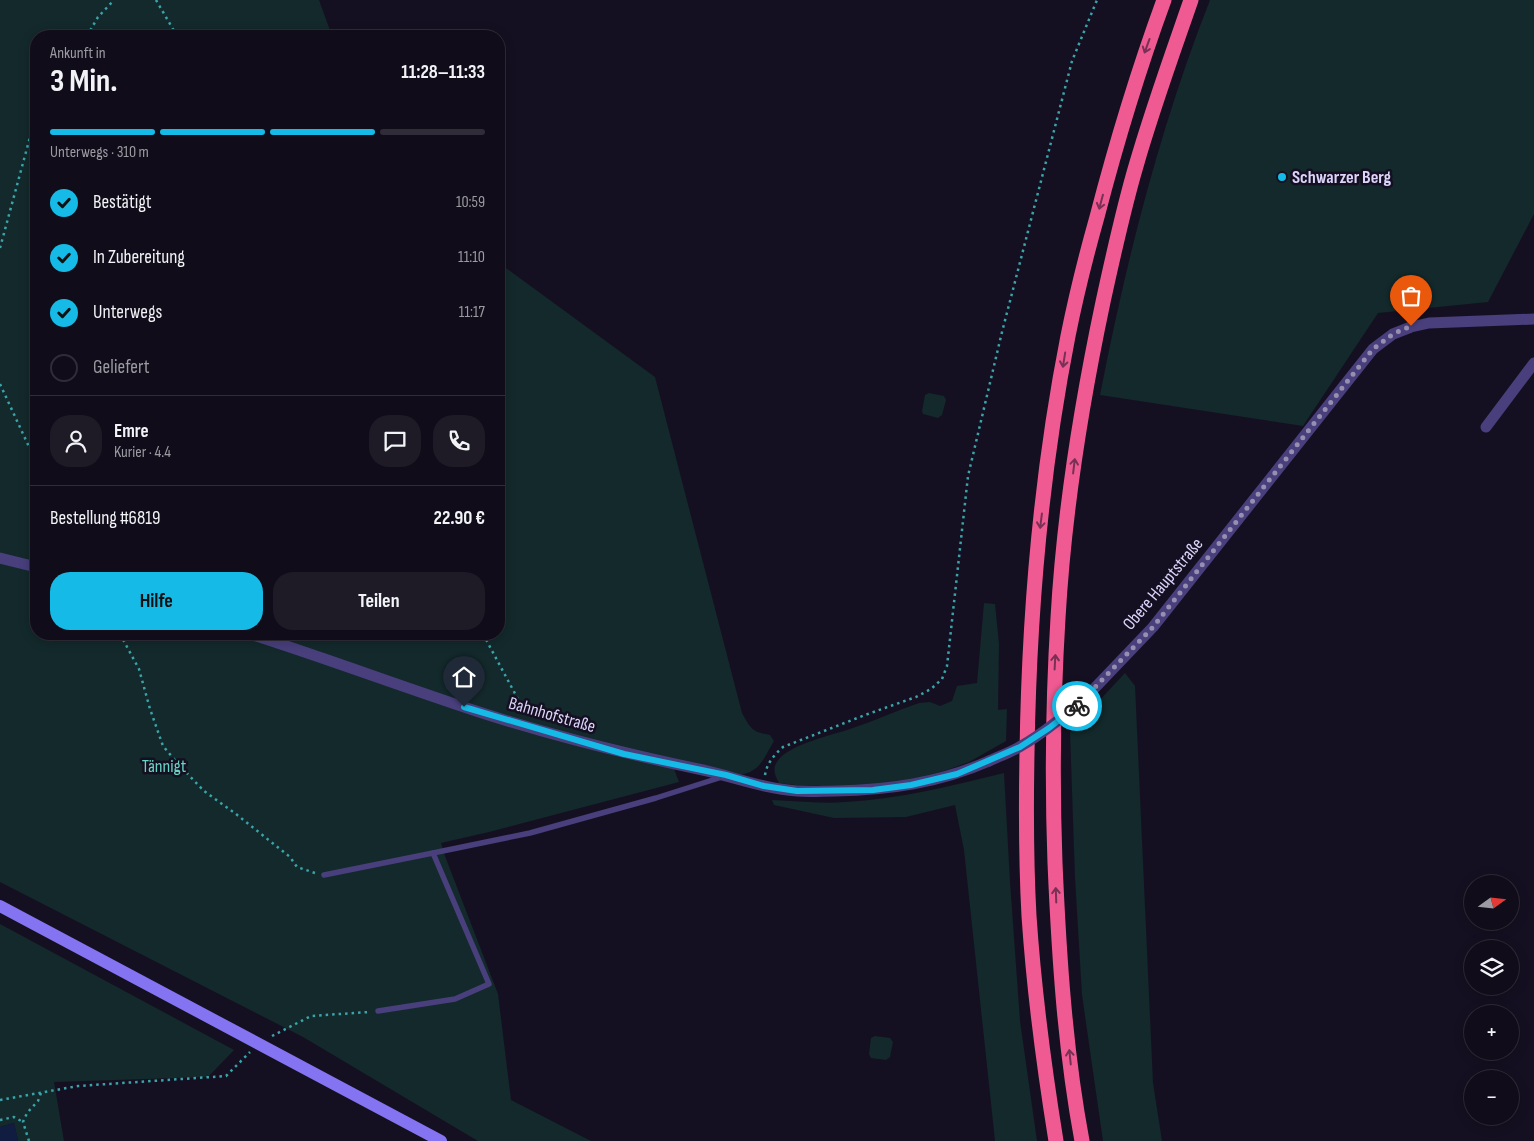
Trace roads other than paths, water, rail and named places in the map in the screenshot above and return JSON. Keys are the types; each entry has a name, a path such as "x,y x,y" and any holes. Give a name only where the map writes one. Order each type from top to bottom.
{"highway":[{"path":"1056,1141 1039,1007 1030,916 1026,813 1028,694 1039,538 1051,437 1072,315 1112,158 1144,53 1164,0"},
{"path":"1082,1141 1075,1105 1064,997 1057,912 1053,800 1054,694 1058,616 1065,542 1078,434 1094,344 1114,250 1136,166 1169,61 1191,0"}],"main road":[{"path":"0,906 441,1141"}],"street":[{"name":"Obere Hauptstraße","path":"764,786 797,791 873,790 911,785 957,774 1020,747 1073,709 1153,627 1373,349 1393,334 1411,326 1461,321 1534,319"},
{"path":"1486,427 1534,362"},
{"path":"0,558 30,566"},
{"name":"Bahnhofstraße","path":"268,640 477,711 534,728 624,754 726,775 764,786"}],"lane":[{"path":"324,875 530,833 656,798 726,775"},
{"path":"378,1011 455,999 489,984 433,853"}],"water":[{"path":"14,1123 18,1141 0,1141 0,1127"}],"place":[{"name":"Schwarzer Berg","path":"1282,177"}],"park label":[{"name":"Tännigt","path":"164,766"}]}
